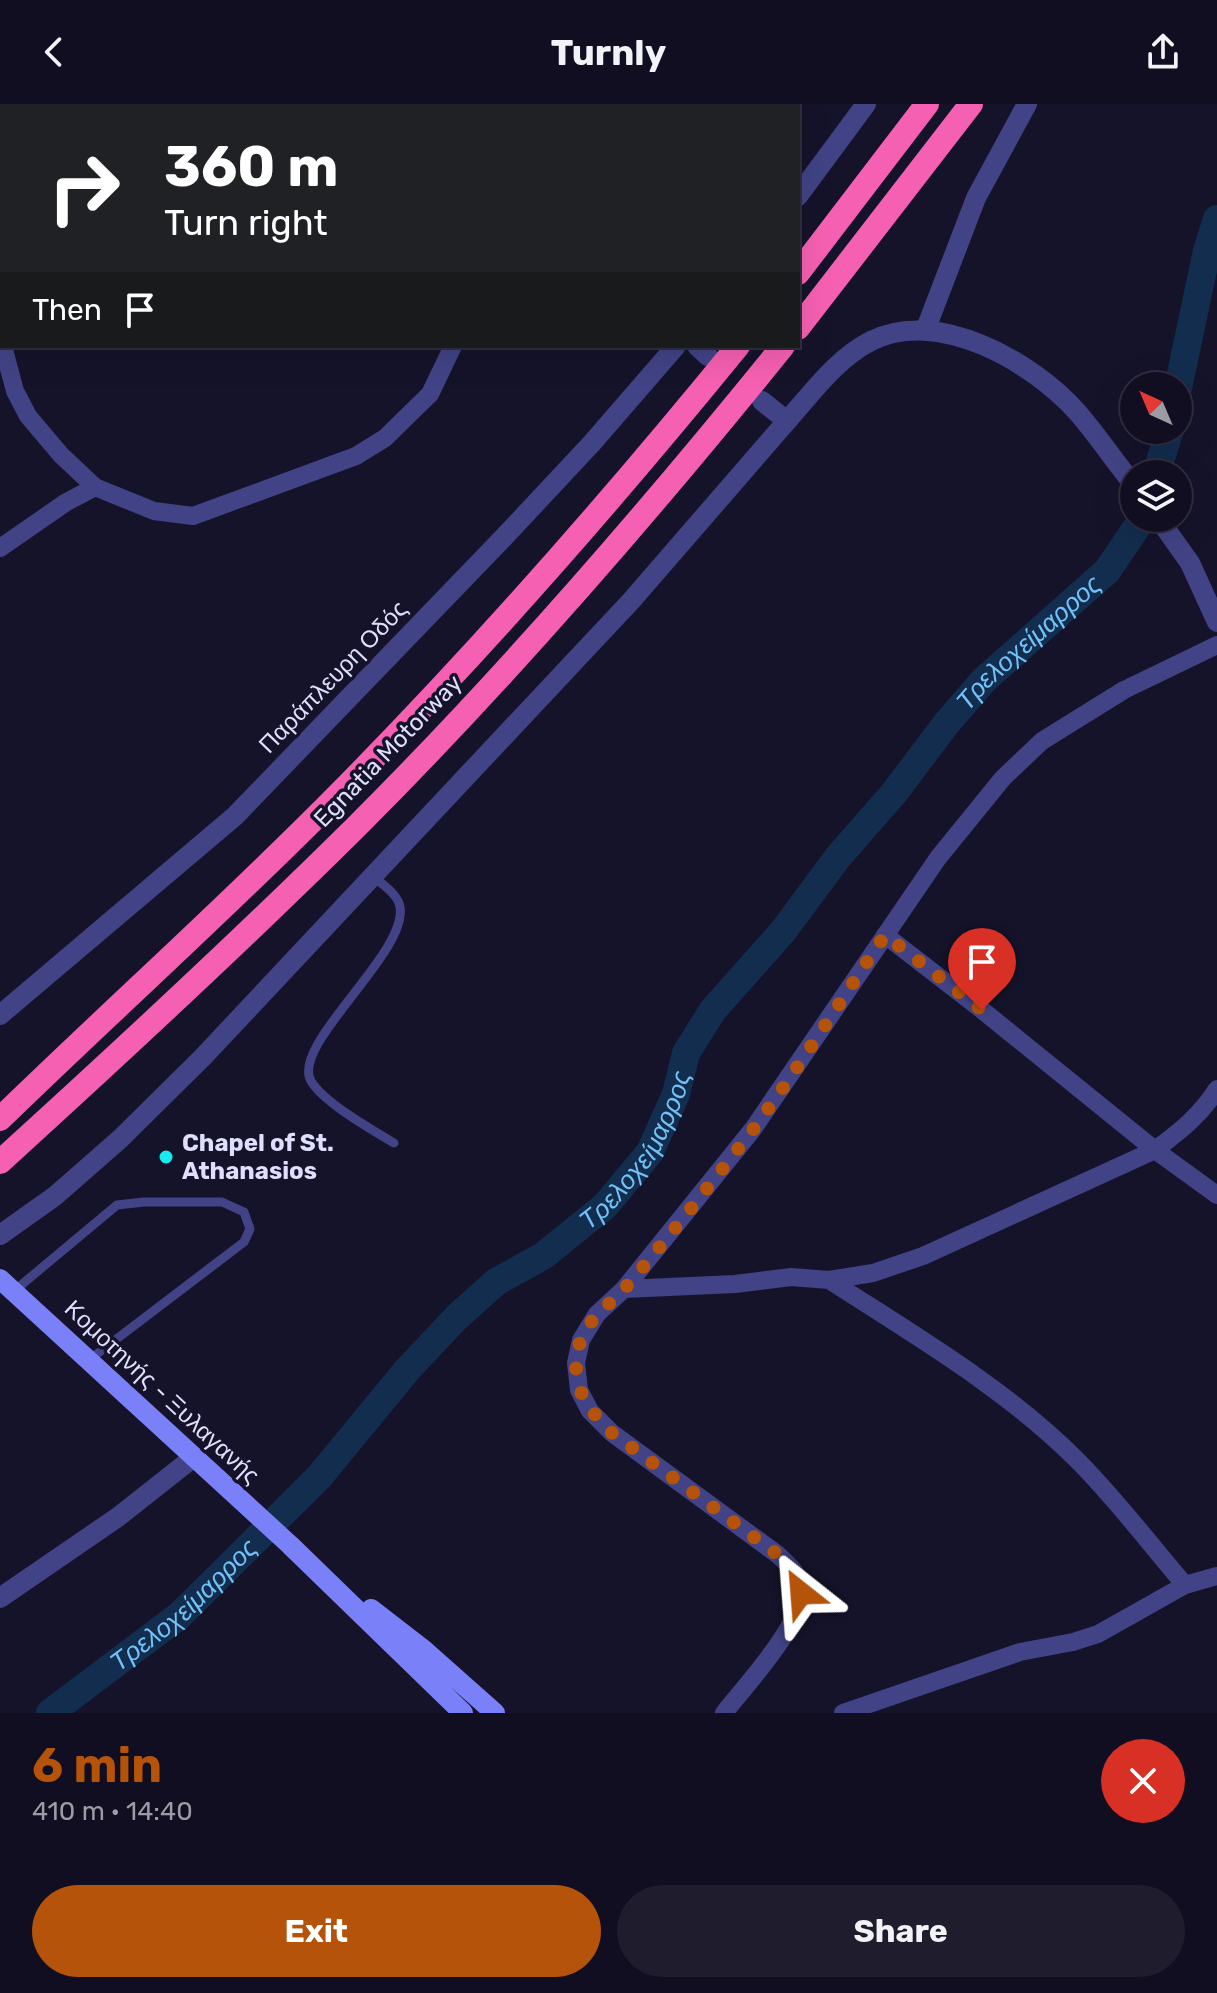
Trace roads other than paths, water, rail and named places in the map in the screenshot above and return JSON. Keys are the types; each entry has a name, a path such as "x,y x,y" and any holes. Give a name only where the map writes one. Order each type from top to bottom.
{"highway":[{"path":"800,270 927,104"},
{"path":"800,325 971,104"},
{"name":"Egnatia Motorway","path":"0,1119 210,922 345,788 586,526 736,348"},
{"name":"Egnatia Motorway","path":"0,1162 233,948 360,823 614,546 781,348"}],"main road":[{"name":"Κομοτηνής - Ξυλαγανής","path":"7,1285 290,1545 463,1713"},
{"name":"Κομοτηνής - Ξυλαγανής","path":"290,1545 424,1650 495,1713"}],"street":[{"path":"800,193 866,104"},
{"path":"925,331 976,198 1027,104"},
{"path":"0,1235 55,1196 120,1139 203,1057 631,601 787,421 856,350 873,340 893,334 925,331 963,337 1015,361 1047,383 1077,412 1120,467"},
{"path":"3,348 15,391 28,416 61,455 95,487 154,511 193,516 356,456 385,438 430,394 452,348"},
{"name":"Παράπλευρη Οδός","path":"0,1015 235,816 536,502 674,348"},
{"path":"762,401 787,421"},
{"path":"0,548 65,503 95,487"},
{"path":"1168,532 1190,563 1217,622"},
{"path":"724,1713 791,1626 800,1604 801,1585 792,1569 777,1554 612,1433 590,1411 579,1390 576,1363 581,1340 597,1314 624,1289 753,1129 938,858 1003,778 1042,741 1124,690 1217,645"},
{"path":"885,935 1155,1150 1217,1195"},
{"path":"624,1289 735,1284 791,1277 829,1280 873,1273 923,1256 1155,1150 1187,1125 1217,1089"},
{"path":"829,1280 938,1350 1019,1409 1076,1459 1121,1507 1185,1585"},
{"path":"0,1598 118,1517 194,1457"},
{"path":"843,1713 1020,1652 1098,1634 1185,1585 1217,1576"}],"lane":[{"path":"372,876 400,903 397,927 329,1027 307,1067 312,1082 325,1096 364,1126 394,1143"},
{"path":"7,1285 117,1205 129,1202 222,1202 244,1212 250,1229 244,1242 89,1360"}],"waterway":[{"name":"Τρελοχείμαρρος","path":"1181,372 1207,251 1217,219"},
{"name":"Τρελοχείμαρρος","path":"1160,460 1166,444"},
{"name":"Τρελοχείμαρρος","path":"50,1713 180,1615 319,1477 407,1370 457,1317 496,1282 543,1256 605,1206 650,1152 676,1094 686,1053 713,1010 784,930 838,857 894,793 984,680 1107,571 1133,532"}],"place":[{"name":"Chapel of St. Athanasios","path":"166,1157"}]}
